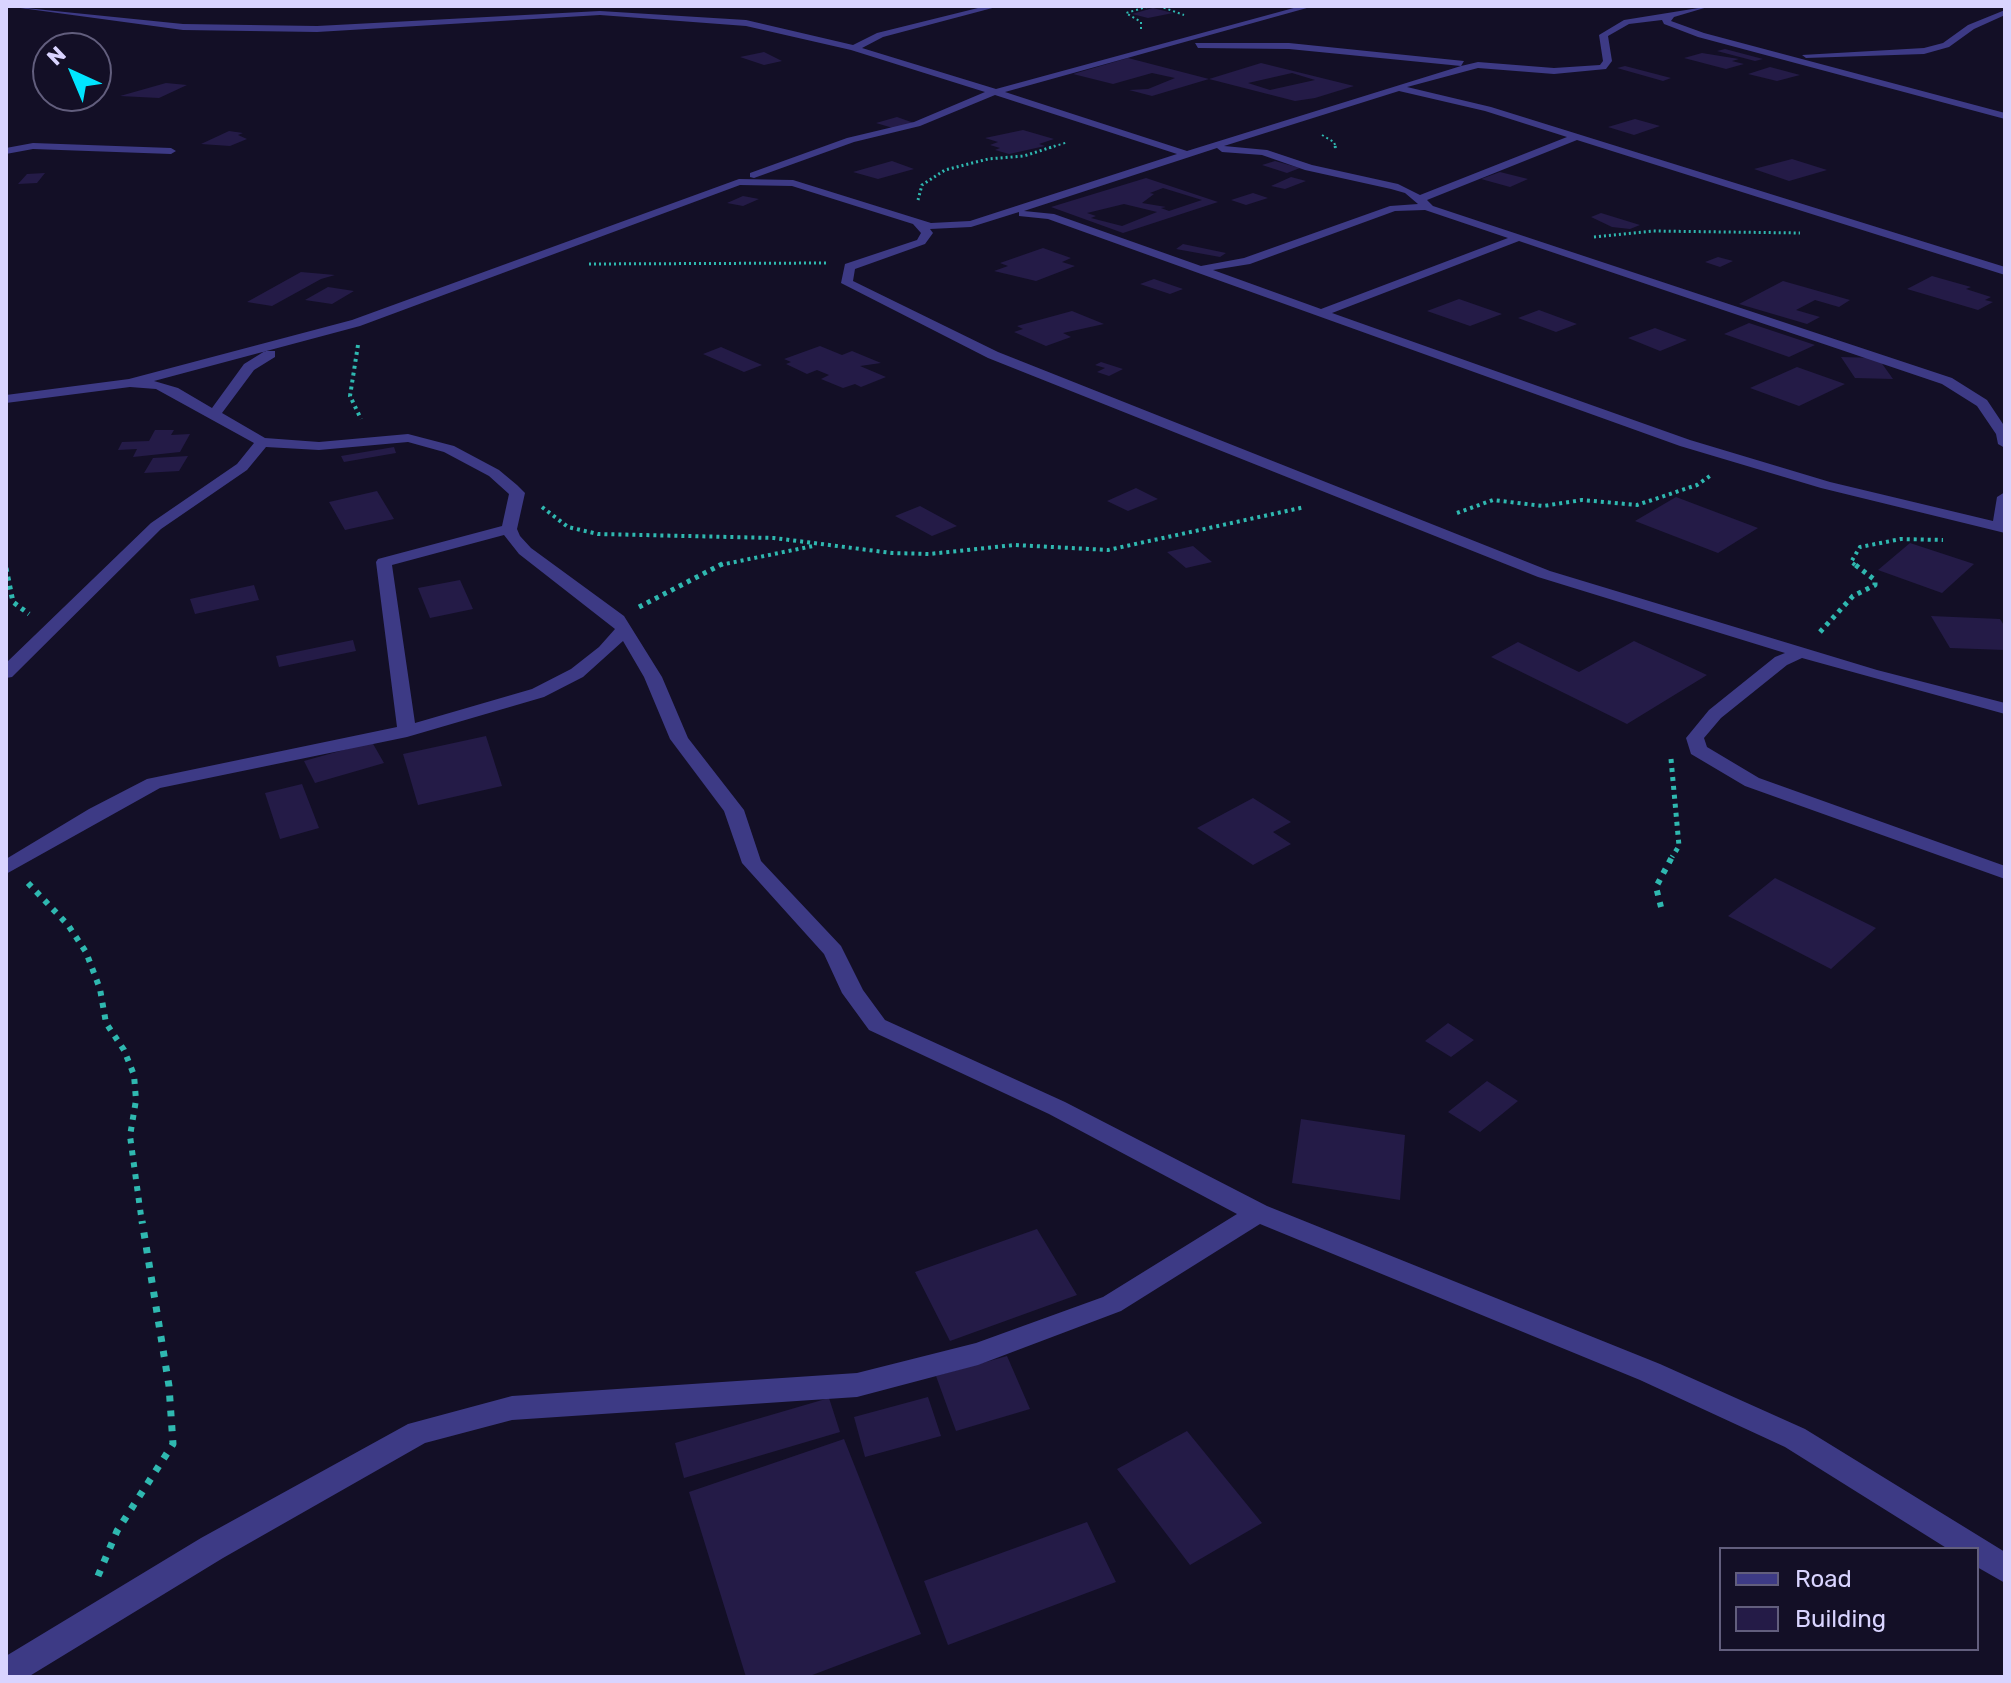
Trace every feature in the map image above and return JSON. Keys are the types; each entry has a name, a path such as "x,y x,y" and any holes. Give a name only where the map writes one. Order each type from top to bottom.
{"street":[{"path":"7,6 183,27 317,29 600,13 746,23 854,48 1170,147 1189,156"},
{"path":"854,48 880,35 996,6"},
{"path":"6,399 130,383 366,320 525,259 723,191 739,182 851,140 917,124 997,92 1310,6"},
{"path":"1170,45 1289,46 1554,71 1603,67 1608,61 1603,35 1627,22 1666,17 1707,6"},
{"path":"436,24 460,12"},
{"path":"1782,55 1924,51 1946,45 1979,23 2005,12"},
{"path":"1666,17 1678,28 2002,113"},
{"path":"739,182 781,181 918,223 947,228 1007,215 1395,87 1478,65"},
{"path":"1395,87 1488,109 2005,271"},
{"path":"1202,269 1246,261 1394,208 1422,203 1574,138"},
{"path":"6,142 23,147 76,150 133,147 171,151"},
{"path":"6,151 23,147"},
{"path":"1206,149 1263,152 1309,168 1394,186 1422,203 1517,238 1947,381 1982,403 2003,434 2005,444"},
{"path":"1007,215 1050,216 1730,456 1826,485 2000,526 2005,497"},
{"path":"918,223 927,233 921,242 849,267 847,283 916,320 1158,423 1544,574 1802,653 2005,709"},
{"path":"1323,312 1517,238"},
{"path":"214,415 249,367 291,341"},
{"path":"130,383 158,385 262,442 319,446 408,438 449,449 494,473 517,493 509,529 525,551 621,625 653,677 679,739 734,810 752,863 833,951 853,993 877,1025 1057,1108 1258,1213 1650,1372 1795,1438 1971,1547"},
{"path":"6,673 156,526 242,467 262,442"},
{"path":"407,731 384,562 509,529"},
{"path":"8,867 106,807 154,783 407,731 538,693 577,673 605,651 621,625"},
{"path":"1802,653 1781,661 1715,714 1695,738 1698,750 1752,782 2005,873"},
{"path":"6,1673 212,1548 418,1433 512,1408 857,1385 978,1354 1112,1304 1258,1213"},
{"path":"1979,1552 2005,1569"}],"path":[{"path":"1139,53 1141,22 1126,13 1150,6"},
{"path":"1309,117 1314,128 1334,142 1334,165 1339,173"},
{"path":"895,216 917,203 922,185 945,170 978,161 1039,152 1073,140"},
{"path":"1588,237 1653,231 1803,234"},
{"path":"581,264 655,261 858,264"},
{"path":"366,320 350,396 354,409 368,428 408,438"},
{"path":"1409,521 1467,511 1493,500 1543,506 1582,500 1637,505 1697,485 1721,469 1730,456"},
{"path":"517,493 579,531 774,538 917,554 1015,545 1108,550 1250,521 1342,495"},
{"path":"1802,653 1853,596 1875,585 1875,580 1851,562 1860,547 1901,539 1953,539 2000,526"},
{"path":"621,625 663,593 724,563 820,545"},
{"path":"6,568 13,602 49,629"},
{"path":"1661,907 1656,887 1660,874 1679,846 1669,760 1677,749 1695,738"},
{"path":"8,867 68,925 86,952 100,989 106,1023 124,1050 134,1075 136,1100 130,1136 173,1422 173,1444 117,1531 77,1630"}],"building":[{"path":"1153,8 1173,13 1148,18 1132,14"},
{"path":"1725,49 1763,59 1755,61 1717,51"},
{"path":"764,52 782,61 764,65 740,57"},
{"path":"1702,53 1739,59 1732,61 1744,64 1726,69 1684,58"},
{"path":"1128,58 1209,79 1152,96 1129,90 1148,89 1175,78 1152,73 1113,84 1073,74"},
{"path":"1261,63 1354,86 1295,101 1209,79","holes":["1292,73 1315,80 1270,90 1248,83"]},
{"path":"1625,66 1671,78 1663,81 1617,68"},
{"path":"1770,67 1800,75 1777,81 1748,74"},
{"path":"166,83 187,85 159,98 120,96"},
{"path":"897,117 914,123 893,128 876,123"},
{"path":"1635,119 1660,126 1634,135 1608,127"},
{"path":"1023,130 1054,139 1039,144 1045,146 1009,154 995,150 1000,148 990,145 998,142 985,138"},
{"path":"229,131 243,133 238,135 247,139 230,146 201,144"},
{"path":"1792,159 1827,170 1789,181 1754,169"},
{"path":"892,161 914,169 878,179 853,172"},
{"path":"1275,161 1300,168 1287,173 1262,165"},
{"path":"1500,172 1528,179 1510,187 1481,179"},
{"path":"45,173 37,183 18,184 27,174"},
{"path":"1291,177 1306,181 1285,189 1271,186"},
{"path":"1146,178 1218,202 1123,233 1051,207","holes":["1163,188 1202,200 1169,211 1161,208 1166,207 1142,203 1154,194 1150,193","1124,204 1157,212 1122,226 1091,218 1096,216 1087,213"]},
{"path":"1253,193 1268,198 1246,205 1231,200"},
{"path":"743,196 759,199 743,206 727,203"},
{"path":"1601,213 1640,225 1630,229 1612,227 1591,217"},
{"path":"1183,244 1226,253 1220,257 1176,249"},
{"path":"1043,248 1071,258 1062,262 1075,266 1036,281 994,271 1008,266 1000,263"},
{"path":"1718,257 1733,261 1720,267 1705,262"},
{"path":"301,272 335,275 321,279 272,306 247,302"},
{"path":"1932,276 1971,287 1966,289 1991,297 1985,300 1993,302 1978,310 1907,289"},
{"path":"1154,279 1183,289 1170,294 1140,284"},
{"path":"1783,281 1850,300 1839,307 1815,300 1796,310 1820,317 1807,324 1739,304"},
{"path":"328,287 354,291 332,304 305,300"},
{"path":"1459,299 1502,314 1470,326 1427,311"},
{"path":"1539,310 1577,324 1556,332 1518,318"},
{"path":"1072,311 1104,324 1063,333 1071,337 1046,346 1014,332 1023,329 1017,326"},
{"path":"1749,323 1815,345 1789,357 1724,334"},
{"path":"1655,328 1687,340 1660,351 1628,338"},
{"path":"820,346 842,355 852,351 881,363 860,366 886,377 861,387 855,384 843,388 821,379 829,375 817,370 807,374 786,364 791,362 784,359"},
{"path":"721,347 762,365 744,372 703,354"},
{"path":"1841,357 1878,358 1893,379 1855,378"},
{"path":"1101,362 1123,369 1109,376 1097,372 1105,368 1095,365"},
{"path":"1797,367 1845,384 1799,406 1750,388"},
{"path":"155,430 174,430 171,435 190,434 180,452 133,457 137,449 118,450 122,442 149,441"},
{"path":"394,447 396,453 344,462 341,456"},
{"path":"188,456 179,471 144,473 153,458"},
{"path":"1136,488 1158,499 1128,511 1107,501"},
{"path":"377,491 394,519 345,530 329,502"},
{"path":"1676,497 1758,528 1718,553 1635,521"},
{"path":"920,506 957,526 932,536 895,516"},
{"path":"1910,543 1974,564 1942,593 1878,570"},
{"path":"1193,546 1212,562 1186,568 1167,552"},
{"path":"460,580 473,609 430,618 418,588"},
{"path":"254,585 259,600 195,614 190,599"},
{"path":"1931,616 2000,619 2005,627 2005,650 1950,648"},
{"path":"353,640 356,651 279,667 276,656"},
{"path":"1634,641 1707,675 1627,724 1491,657 1518,642 1579,672"},
{"path":"486,736 502,786 418,805 403,754"},
{"path":"372,742 384,763 315,783 304,761"},
{"path":"302,784 319,828 280,839 265,793"},
{"path":"1253,798 1291,822 1273,832 1291,844 1253,865 1197,828"},
{"path":"1775,878 1876,928 1831,969 1728,916"},
{"path":"1448,1023 1474,1040 1451,1057 1425,1041"},
{"path":"1487,1081 1518,1101 1480,1132 1448,1112"},
{"path":"1301,1119 1405,1135 1400,1200 1292,1183"},
{"path":"1037,1229 1077,1295 950,1341 915,1272"},
{"path":"1007,1356 1030,1409 956,1431 936,1376"},
{"path":"928,1397 941,1436 865,1457 854,1417"},
{"path":"829,1398 840,1432 684,1478 675,1443"},
{"path":"1187,1431 1262,1523 1190,1565 1117,1469"},
{"path":"844,1439 921,1634 807,1677 746,1677 689,1492"},
{"path":"1087,1522 1116,1582 948,1645 924,1581"}]}
